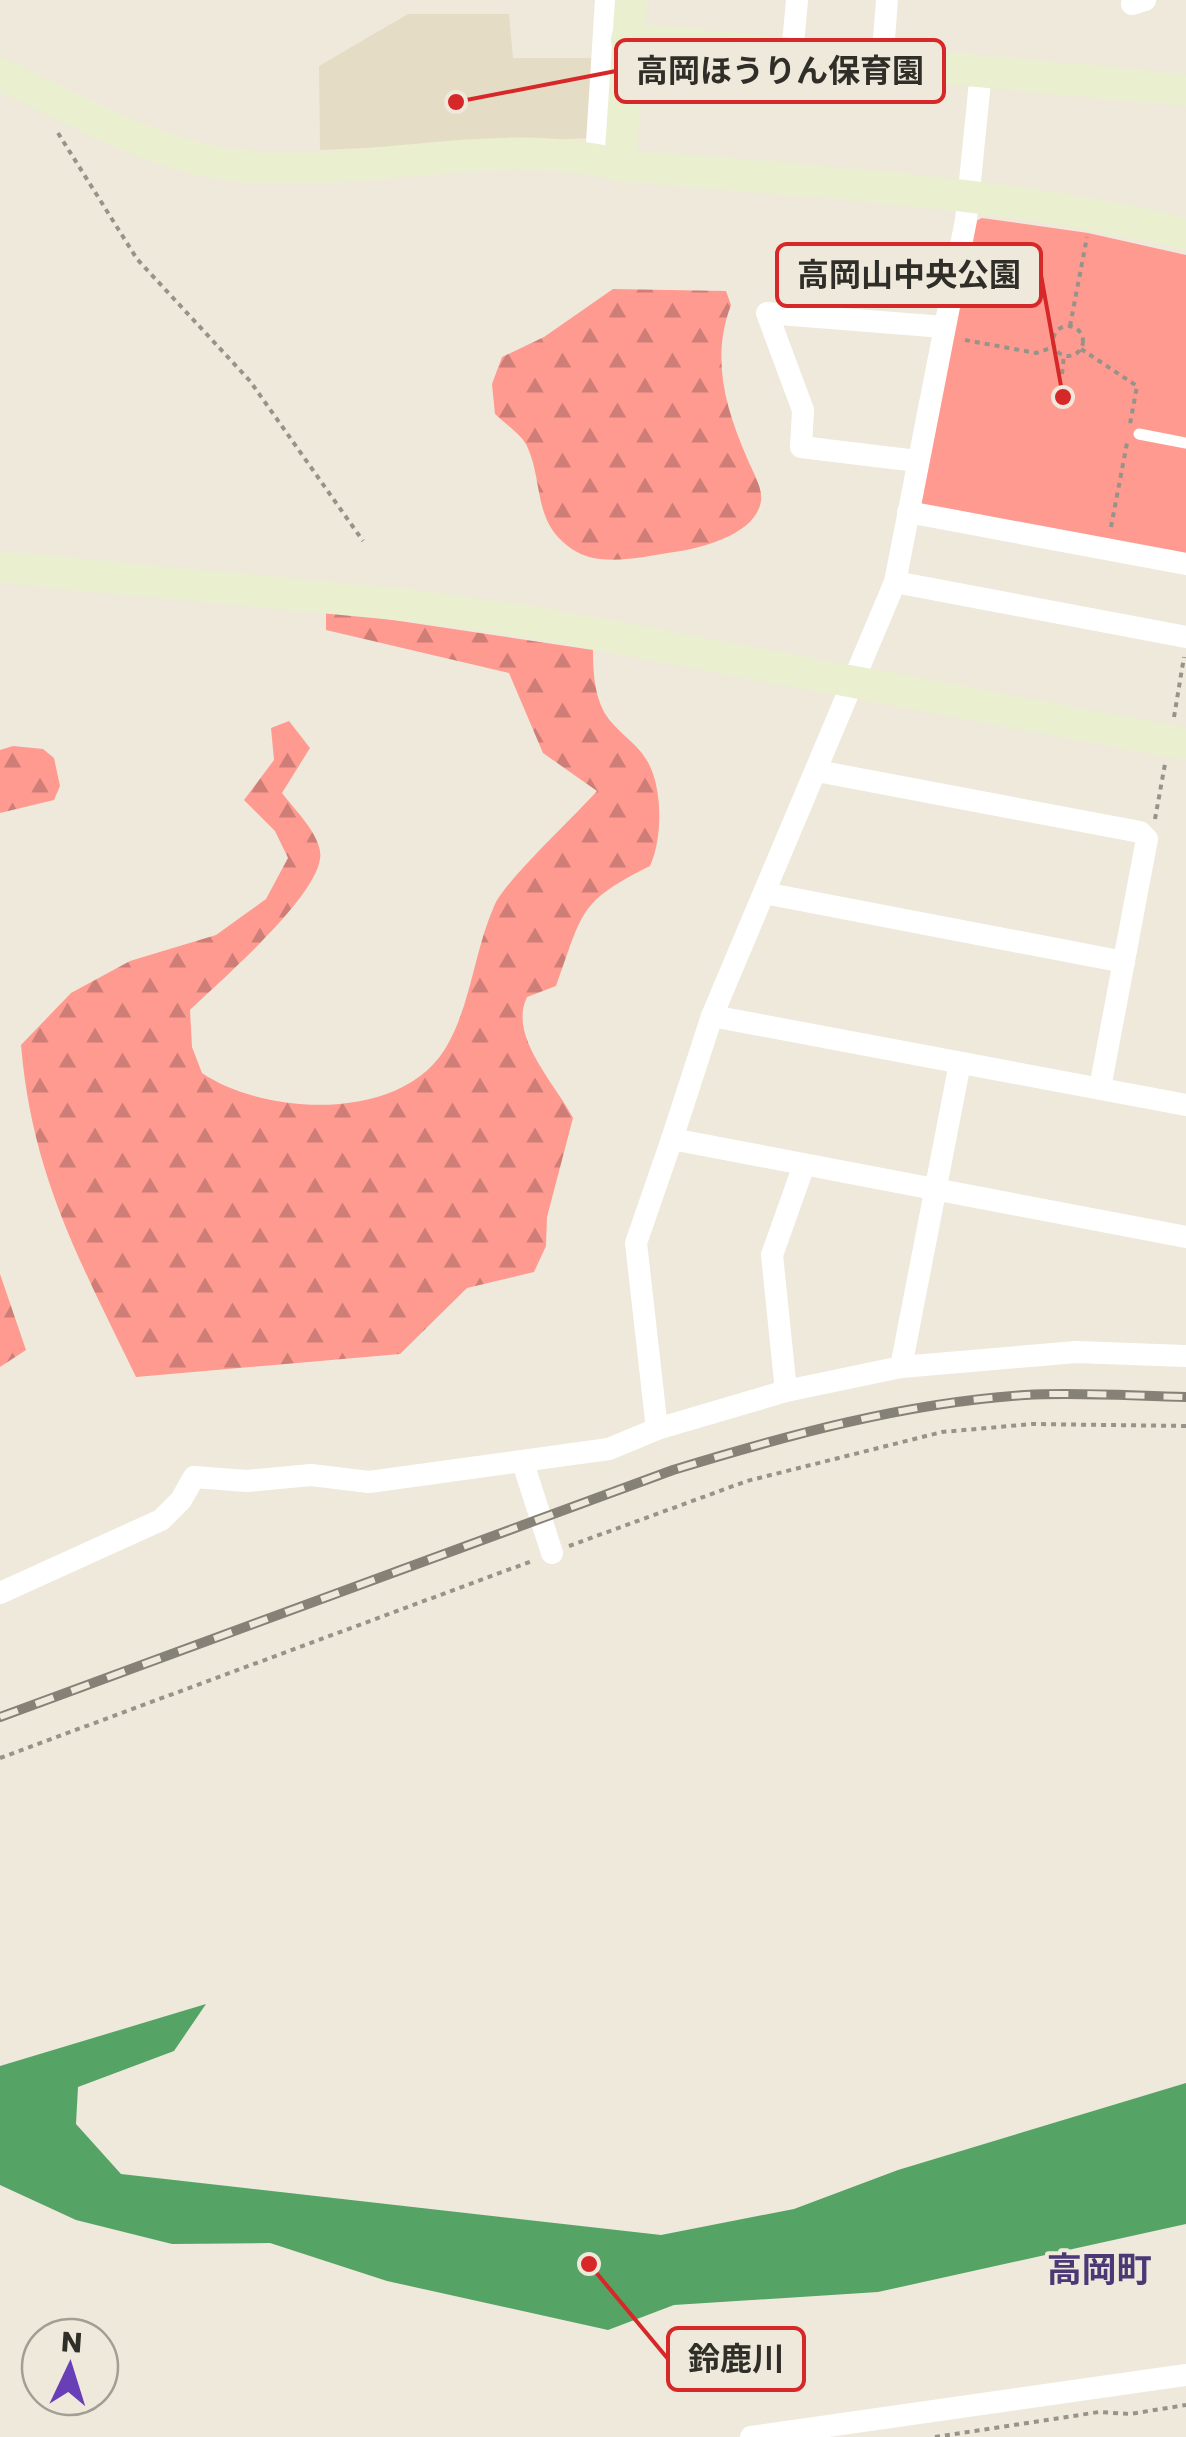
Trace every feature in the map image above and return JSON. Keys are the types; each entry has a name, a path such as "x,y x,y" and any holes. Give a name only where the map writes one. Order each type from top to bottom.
{"street":[{"path":"606,0 608,162"},
{"path":"608,162 631,0"},
{"path":"792,55 797,0"},
{"path":"882,64 888,0"},
{"path":"627,39 1186,90"},
{"path":"657,1429 636,1243 712,1016 895,582 917,460 951,333 982,72"},
{"path":"0,74 163,148 233,165 288,167 478,154 608,162 969,196 1074,210 1186,234"},
{"path":"917,460 800,447 804,410 767,313 951,333"},
{"path":"908,512 1186,564"},
{"path":"0,567 406,604 627,637 1175,742"},
{"path":"895,582 1186,637"},
{"path":"816,772 1140,832 1147,839 1100,1088"},
{"path":"764,894 1124,962"},
{"path":"712,1016 1186,1105"},
{"path":"902,1368 960,1063"},
{"path":"672,1139 1186,1237"},
{"path":"786,1391 772,1255 804,1165"},
{"path":"0,1593 161,1520 194,1477 247,1482 311,1475 368,1482 609,1449 657,1429 786,1391 902,1368 1076,1352 1186,1356"},
{"path":"522,1463 552,1553"},
{"path":"751,2437 1186,2376"}],"lane":[{"path":"1139,434 1186,443"}],"path":[{"path":"36,91 137,258 250,382 363,541"},
{"path":"1070,326 1088,232"},
{"path":"1054,348 1056,330 1070,326"},
{"path":"1070,326 1080,334 1082,349 1137,386 1107,549"},
{"path":"951,333 1036,353 1054,348"},
{"path":"1054,348 1064,355"},
{"path":"1064,355 1082,349"},
{"path":"1062,374 1064,355"},
{"path":"1147,839 1154,826 1175,742 1186,645"},
{"path":"0,1758 746,1481 942,1432 1032,1424 1186,1426"},
{"path":"936,2437 1099,2412 1130,2414 1186,2405"}],"shaded area":[{"path":"408,14 509,14 513,58 597,58 591,138 320,150 319,66"},
{"path":"206,2004 174,2051 78,2087 76,2124 121,2174 661,2235 794,2209 898,2170 1186,2083 1186,2224 878,2292 674,2305 608,2330 387,2281 270,2243 172,2244 76,2220 0,2185 0,2066"}],"green space":[{"path":"982,218 1088,233 1186,255 1186,558 918,507 976,221"},
{"path":"613,289 726,291 731,305 722,344 723,382 761,501 757,513 739,531 713,543 625,559 599,559 577,552 552,530 527,446 495,414 492,384 502,357 544,337"},
{"path":"326,610 593,650 596,690 604,712 641,753 656,783 659,812 654,854 650,866 608,890 586,912 556,986 527,997 523,1012 528,1043 573,1118 547,1217 546,1246 534,1272 467,1288 400,1354 136,1377 78,1256 47,1177 27,1092 21,1045 71,993 130,961 216,935 266,899 288,858 275,831 244,800 274,760 271,728 289,721 310,748 282,793 313,833 320,859 302,896 285,917 190,1010 192,1047 202,1073 230,1088 262,1098 334,1104 370,1099 402,1087 429,1068 449,1042 488,921 502,893 597,791 543,753 509,673 326,630"},
{"path":"13,746 43,749 54,758 60,786 54,800 0,813 0,750"},
{"path":"0,1274 26,1350 0,1367"}],"railway":[{"path":"0,1717 673,1470 760,1445 847,1422 980,1399 1065,1394 1186,1397"}],"place":[{"name":"高岡ほうりん保育園","path":"456,102"},
{"name":"高岡山中央公園","path":"1063,397"},
{"name":"鈴鹿川","path":"589,2264"}],"district":[{"name":"高岡町","path":"1099,2270"}]}
